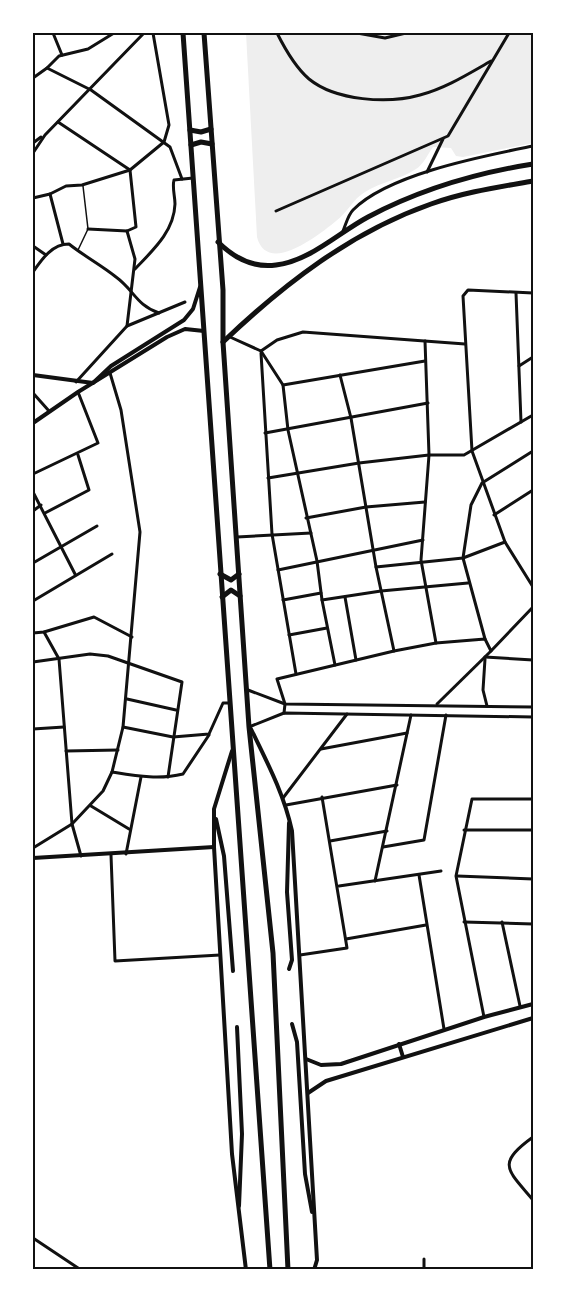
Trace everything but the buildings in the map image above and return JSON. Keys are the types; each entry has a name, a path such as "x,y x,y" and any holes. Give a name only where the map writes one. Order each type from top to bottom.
{"main road":[{"path":"183,33 228,703 270,1270"},
{"path":"204,33 249,727 273,953 288,1270"},
{"path":"190,130 201,132 211,129"},
{"path":"191,145 201,142 212,144"},
{"path":"218,242 239,258 255,264 271,266 296,260 386,208 427,191 477,175 533,164"},
{"path":"224,342 299,276 379,226 416,209 460,195 533,181"},
{"path":"220,573 228,580 236,578 239,574"},
{"path":"221,599 231,590 241,597"}],"street":[{"path":"53,33 62,55"},
{"path":"33,78 62,55 88,49 114,33"},
{"path":"33,153 45,135 91,90 142,33"},
{"path":"33,198 50,194 66,186 82,185 130,170 164,142 169,125 153,33"},
{"path":"277,33 290,55 309,79 337,92 368,98 419,95 450,83 493,60"},
{"path":"357,33 385,38 406,33"},
{"path":"276,211 443,139 451,132 509,33"},
{"path":"47,68 91,90 164,142 170,147 182,179"},
{"path":"33,72 38,73"},
{"path":"58,122 130,170 136,224 133,230 88,229"},
{"path":"33,143 45,135"},
{"path":"427,172 443,139"},
{"path":"342,232 352,211 363,202 427,172 533,146"},
{"path":"135,269 163,238 171,225 175,205 172,183 174,180 193,178"},
{"path":"50,194 63,244"},
{"path":"127,326 135,269 128,231"},
{"path":"33,272 46,255 63,244 69,244 132,291 138,303 159,313"},
{"path":"33,246 46,255"},
{"path":"33,375 93,383 111,366 184,320 196,302 201,283"},
{"path":"533,293 468,290 464,292 472,452 493,515 505,542 533,587"},
{"path":"516,293 521,422"},
{"path":"76,382 127,326 185,302"},
{"path":"33,423 78,392 181,330 194,328 204,331"},
{"path":"261,351 277,340 303,332 465,344"},
{"path":"229,337 261,351 283,385 296,474 317,561 335,664"},
{"path":"425,341 429,455 421,560 435,643"},
{"path":"261,351 272,534 296,674"},
{"path":"519,366 533,357"},
{"path":"283,385 425,361"},
{"path":"110,374 121,410 140,532 123,727 112,772 103,791 72,824 33,851 33,858 214,847"},
{"path":"340,375 351,418 376,567 394,651"},
{"path":"33,474 96,446 98,441 78,392"},
{"path":"33,393 49,411"},
{"path":"266,433 428,403"},
{"path":"268,478 359,463 429,455 464,455 533,415"},
{"path":"491,651 485,639 468,583 463,558 471,506 482,483 533,451"},
{"path":"45,513 89,490 78,455"},
{"path":"493,515 533,490"},
{"path":"33,492 75,574"},
{"path":"306,518 366,507 425,502"},
{"path":"33,510 41,505"},
{"path":"33,563 97,526"},
{"path":"237,537 311,533"},
{"path":"278,570 374,552 423,540"},
{"path":"376,567 421,560 463,558 505,542"},
{"path":"33,601 112,554"},
{"path":"322,600 381,591 468,583"},
{"path":"283,600 321,593"},
{"path":"345,597 356,660"},
{"path":"437,704 533,607"},
{"path":"33,633 44,632 94,617 132,637"},
{"path":"289,635 327,628"},
{"path":"44,632 59,659 72,824 81,856"},
{"path":"284,713 285,704 277,679 435,643 485,639"},
{"path":"33,662 90,654 130,662 182,682 168,777"},
{"path":"485,657 533,660"},
{"path":"485,657 483,690 488,706"},
{"path":"248,690 285,704 437,704 533,707"},
{"path":"127,699 177,710"},
{"path":"112,772 141,777 168,777 183,774 209,734 223,703 228,703"},
{"path":"314,1270 317,1260 292,831 286,805 249,727 284,713 533,717"},
{"path":"283,798 347,714"},
{"path":"375,882 411,715"},
{"path":"383,847 424,840 446,715"},
{"path":"33,729 64,727"},
{"path":"123,727 173,737 209,734"},
{"path":"321,749 407,733"},
{"path":"66,751 117,750"},
{"path":"232,751 214,809 214,847 232,1155 246,1270"},
{"path":"126,854 141,777"},
{"path":"286,805 397,785"},
{"path":"300,955 347,948 322,797"},
{"path":"484,1017 456,876 464,830 472,799 533,799"},
{"path":"91,806 129,830"},
{"path":"214,809 224,856 233,971"},
{"path":"289,816 287,892 292,960 289,969"},
{"path":"464,830 533,830"},
{"path":"330,840 387,831"},
{"path":"111,855 114,961 220,955"},
{"path":"338,886 441,871"},
{"path":"419,875 444,1029"},
{"path":"456,876 533,879"},
{"path":"464,922 533,924"},
{"path":"502,922 520,1006"},
{"path":"346,939 426,926"},
{"path":"306,1059 321,1065 341,1064 444,1029 533,1004"},
{"path":"308,1094 315,1086 326,1081 533,1018"},
{"path":"292,1024 297,1042 305,1174 315,1231"},
{"path":"237,1027 242,1134 239,1219"},
{"path":"399,1044 403,1057"},
{"path":"533,1137 512,1152 509,1164 513,1175 533,1200"},
{"path":"33,1238 80,1270"},
{"path":"424,1259 424,1270"}],"lane":[{"path":"77,251 88,229 82,185"}],"shaded area":[{"path":"246,33 533,33 533,143 463,157 456,156 451,148 433,147 419,167 365,192 340,218 318,235 294,249 282,253 271,253 263,248 257,237"}]}
